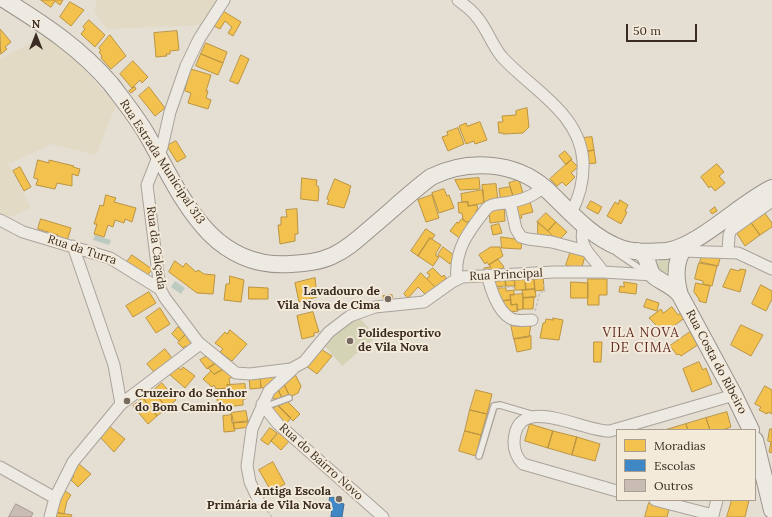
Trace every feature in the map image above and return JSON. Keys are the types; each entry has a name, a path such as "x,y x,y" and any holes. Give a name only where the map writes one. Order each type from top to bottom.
{"main road":[{"name":"Rua Estrada Municipal 313","path":"5,0 53,30 89,61 111,85 137,120 191,212 206,231 233,252 267,264 306,263 331,257 343,251 431,178 468,165 491,166 512,171 543,187 571,214 599,236 618,247 637,251 646,257 667,262"},
{"path":"667,262 757,196 772,188"},
{"name":"Rua Costa do Ribeiro","path":"667,262 670,285 680,295 734,395 751,429"},
{"path":"756,444 772,510"}],"street":[{"name":"Rua da Calçada","path":"224,0 201,35 188,61 170,112 165,137 150,175 147,189 160,289 165,298 200,344 236,373 250,374 294,368"},
{"path":"458,0 477,16 498,53 556,106 578,134 582,147 584,174 582,188 571,214"},
{"path":"457,280 458,254 464,240 488,207 531,196 543,187"},
{"path":"728,252 729,235 731,230 772,201"},
{"path":"510,202 517,232 521,237 528,240 552,242 586,251"},
{"name":"Rua da Turra","path":"0,220 23,232 73,246 117,261 160,289"},
{"path":"584,225 582,241 586,251 603,272"},
{"path":"73,246 114,364 121,404"},
{"name":"Rua Principal","path":"258,499 248,475 247,457 252,429 273,385 304,362 329,332 350,316 375,307 424,302 457,280 487,275 603,272 728,252 748,256 772,269"},
{"path":"487,275 492,293 508,316 515,320 532,320"},
{"path":"50,517 55,498 79,453 121,404 200,344"},
{"path":"620,429 734,395"},
{"name":"Rua do Bairro Novo","path":"263,406 278,424 383,517"},
{"path":"616,430 610,432 598,430 545,416 536,416 525,419 516,430 514,448 520,461 531,467 616,491"},
{"path":"0,467 55,498"},
{"path":"604,487 616,484"},
{"path":"659,501 714,516 717,501"}],"lane":[{"path":"599,236 632,264 667,262"},
{"path":"263,406 289,398"},
{"path":"479,456 494,406 500,405 536,416"}],"path":[{"path":"532,320 540,292 545,292 544,273"},
{"path":"258,499 272,517"}],"shaded area":[{"path":"97,0 219,0 203,25 107,29 94,11"},
{"path":"45,36 80,65 116,105 96,155 52,144 8,164 31,208 3,220 0,218 0,59"},
{"path":"95,235 111,240 109,245 93,240"},
{"path":"661,259 667,259 671,263 671,269 667,273 661,273 657,269 657,263"},
{"path":"175,281 185,288 181,294 171,287"},
{"name":"Polidesportivo de Vila Nova","path":"358,316 376,337 342,366 324,345"}],"building: Moradias":[{"path":"41,0 63,0 60,5 55,1 51,7"},
{"path":"70,2 84,10 71,26 60,17"},
{"path":"223,11 241,22 233,36 228,33 232,27 225,21 220,29 214,26"},
{"path":"89,20 105,35 95,47 81,34 85,29 83,27"},
{"path":"0,29 11,42 5,47 7,49 1,54"},
{"path":"177,31 179,50 170,51 170,54 166,54 167,56 156,57 154,33"},
{"path":"110,35 126,56 111,69 101,58 102,56 99,52 101,51 99,48"},
{"path":"206,43 227,52 223,63 201,54"},
{"path":"201,54 223,63 218,75 196,66"},
{"path":"241,55 249,59 238,84 230,81"},
{"path":"133,61 148,77 142,83 140,80 132,88 120,74"},
{"path":"191,69 211,75 206,91 208,91 206,98 211,100 208,109 188,103 191,93 185,91"},
{"path":"135,87 136,89 131,93 129,91"},
{"path":"149,87 165,108 155,116 139,96"},
{"path":"527,108 529,127 523,133 499,133 498,122 503,122 502,116 516,115 516,111"},
{"path":"480,122 487,140 475,144 474,141 466,144 459,126 466,123 467,126"},
{"path":"458,128 464,144 448,151 442,137 448,135 447,132"},
{"path":"592,137 594,150 585,152 583,138"},
{"path":"176,141 186,157 177,162 167,146"},
{"path":"594,150 596,163 587,164 585,152"},
{"path":"565,151 572,159 566,165 559,156"},
{"path":"38,160 49,163 49,160 74,166 73,167 80,169 78,176 72,174 72,186 57,183 55,189 36,185 38,179 34,178"},
{"path":"571,160 578,167 571,173 575,177 566,186 562,182 557,186 550,179"},
{"path":"717,164 724,172 719,176 725,183 715,191 711,186 709,188 701,177"},
{"path":"20,167 31,187 24,191 13,171"},
{"path":"302,178 317,180 316,185 319,189 318,201 301,199"},
{"path":"479,178 480,189 460,190 455,180"},
{"path":"335,179 351,186 344,208 327,204 329,200 327,199"},
{"path":"519,180 523,193 514,199 509,183"},
{"path":"496,184 498,201 484,203 482,185"},
{"path":"510,187 514,199 501,201 499,189"},
{"path":"444,189 447,196 449,195 454,208 439,213 432,193"},
{"path":"483,190 484,203 468,206 468,202 462,202 461,194"},
{"path":"106,195 116,198 114,202 136,208 132,222 125,219 124,223 115,220 113,227 108,225 104,237 94,234 97,224 94,224 100,205 103,206"},
{"path":"432,195 439,218 426,222 418,200"},
{"path":"529,199 533,212 521,215 522,218 518,219 513,203"},
{"path":"620,200 628,205 625,211 627,212 621,224 607,216 615,202 618,204"},
{"path":"591,201 602,207 598,214 587,208"},
{"path":"468,202 468,206 477,205 477,220 466,222 463,219 462,213 459,213 458,203"},
{"path":"504,206 505,221 490,223 489,207"},
{"path":"715,207 717,211 712,214 710,211"},
{"path":"297,209 298,234 295,234 295,241 280,244 278,225 281,225 281,217 287,217 286,210"},
{"path":"764,212 772,223 772,227 760,235 749,220"},
{"path":"546,213 556,222 548,231 537,222"},
{"path":"41,219 71,228 67,241 57,238 58,235 38,229"},
{"path":"462,219 470,225 461,239 450,231 457,222 458,223"},
{"path":"749,220 760,235 745,246 736,232"},
{"path":"538,222 548,231 558,241 538,238"},
{"path":"556,222 567,232 558,241 548,231"},
{"path":"499,224 502,233 493,235 491,226"},
{"path":"426,229 435,235 432,239 430,238 418,256 411,251"},
{"path":"501,237 522,240 521,249 502,248"},
{"path":"430,238 441,245 436,253 436,256 439,257 433,266 418,256"},
{"path":"443,247 455,256 450,264 438,255"},
{"path":"491,247 500,247 503,256 489,265 487,262 485,264 479,255"},
{"path":"572,248 586,253 581,270 566,265"},
{"path":"703,252 721,255 718,266 700,262"},
{"path":"132,255 152,269 147,276 127,262"},
{"path":"498,259 504,267 495,273 485,274 484,268 491,267 489,265"},
{"path":"175,261 183,267 186,263 196,272 198,270 204,274 215,275 213,294 197,293 169,272"},
{"path":"699,263 717,266 712,286 703,284 703,281 695,279"},
{"path":"433,268 442,277 444,275 446,278 436,288 427,279 430,275 427,273"},
{"path":"731,269 739,271 740,269 746,270 740,292 723,287"},
{"path":"421,273 436,288 426,295 418,287 408,298 404,294"},
{"path":"525,274 526,290 515,290 514,275"},
{"path":"534,274 543,274 544,290 535,291"},
{"path":"505,275 514,275 515,286 506,286"},
{"path":"505,275 506,286 493,287 491,276"},
{"path":"230,276 244,280 241,302 224,300 226,284 229,284"},
{"path":"525,276 534,276 535,289 526,290"},
{"path":"315,278 317,297 299,302 295,283"},
{"path":"588,279 607,279 607,295 599,295 599,305 588,305"},
{"path":"571,282 588,283 588,298 571,298"},
{"path":"624,282 637,284 636,294 619,292 620,286 624,287"},
{"path":"696,283 710,286 706,303 699,301 694,292"},
{"path":"761,285 772,291 772,299 766,311 752,304"},
{"path":"249,287 268,288 268,299 249,299"},
{"path":"506,288 506,291 514,290 514,295 510,295 511,300 502,301 493,289"},
{"path":"535,289 536,297 523,298 522,290"},
{"path":"149,292 156,303 133,317 126,306"},
{"path":"523,294 523,309 517,310 517,304 511,305 510,295"},
{"name":"Lavadouro de Vila Nova de Cima","path":"392,295 393,301 384,302 383,296"},
{"path":"534,297 533,309 523,309 523,298"},
{"path":"647,299 659,303 657,311 644,307"},
{"path":"511,300 511,305 517,304 518,311 508,312 502,301"},
{"path":"672,307 678,315 682,312 686,317 664,333 649,318 661,309 663,313"},
{"path":"160,308 170,324 156,333 146,318"},
{"path":"313,312 319,332 314,333 314,336 302,339 297,316"},
{"path":"553,318 563,320 559,340 540,338 543,323 545,323 546,319 553,320"},
{"path":"511,324 531,324 529,337 514,339"},
{"path":"741,325 763,335 751,356 731,345"},
{"path":"178,327 186,334 179,341 172,334"},
{"path":"230,330 247,344 232,361 220,352 223,349 215,343 225,332 227,334"},
{"path":"690,332 699,344 681,356 679,354 677,355 670,346"},
{"path":"186,334 194,343 187,348 185,346 183,348 178,343"},
{"path":"531,336 531,349 517,352 514,339"},
{"path":"594,342 602,342 601,362 594,362"},
{"path":"319,348 332,356 317,374 305,365"},
{"path":"165,349 172,358 154,372 147,364"},
{"path":"209,355 218,362 207,369 200,360"},
{"path":"218,362 226,368 214,374 208,368"},
{"path":"699,362 703,370 706,368 712,384 692,392 683,369"},
{"path":"175,366 181,370 183,367 195,376 185,388 169,374"},
{"path":"226,368 234,376 229,379 230,385 227,385 228,388 216,389 214,385 212,387 203,379 211,371 214,374"},
{"path":"275,374 276,381 268,387 261,388 260,375"},
{"path":"260,375 261,388 250,389 249,376"},
{"path":"296,376 301,386 298,393 290,397 283,382"},
{"path":"283,382 289,395 282,398 276,385"},
{"path":"162,383 176,400 167,408 153,391"},
{"path":"245,384 246,399 243,399 243,405 218,408 216,389 228,388 227,385"},
{"path":"276,385 282,398 274,399 269,392"},
{"path":"765,386 772,390 772,414 768,412 767,414 759,410 761,407 755,404"},
{"path":"476,390 492,394 487,414 470,410"},
{"path":"153,391 167,408 157,416 143,398"},
{"path":"143,398 157,416 148,424 133,406"},
{"path":"286,400 300,414 293,421 279,407"},
{"path":"278,405 291,418 285,425 271,411"},
{"path":"470,410 487,414 481,435 465,431"},
{"path":"246,411 248,422 232,423 231,413"},
{"path":"727,412 731,427 725,429 710,429 706,418"},
{"path":"232,415 235,431 224,432 223,416"},
{"path":"706,418 710,429 688,429 686,424"},
{"path":"249,421 250,427 234,429 233,423"},
{"path":"530,424 553,431 548,448 525,441"},
{"path":"686,424 688,429 668,429"},
{"path":"109,426 125,439 114,452 100,437"},
{"path":"270,428 277,433 268,445 261,440"},
{"path":"770,429 772,429 772,453 769,452 771,442 768,441"},
{"path":"282,430 292,438 281,450 271,441"},
{"path":"465,431 481,435 476,456 459,451"},
{"path":"553,431 577,437 572,455 548,448"},
{"path":"577,437 600,444 595,461 572,455"},
{"path":"273,462 285,484 271,491 259,470"},
{"path":"79,464 91,474 78,487 71,480 74,476 71,473"},
{"path":"65,491 71,495 67,501 64,514 54,512"},
{"path":"732,501 749,501 745,517 727,517"},
{"path":"649,503 669,509 667,517 645,517"},
{"path":"54,512 72,515 71,517 53,517"}],"building: Escolas":[{"path":"330,497 339,498 339,503 344,504 342,517 331,517 332,506 329,506"}],"building: Outros":[{"path":"16,504 33,513 31,517 9,517"}],"place":[{"name":"Lavadouro de Vila Nova de Cima","path":"388,299"},
{"name":"Polidesportivo de Vila Nova","path":"350,341"},
{"name":"Cruzeiro do Senhor do Bom Caminho","path":"127,401"},
{"name":"Antiga Escola Primária de Vila Nova","path":"339,499"}],"district":[{"name":"VILA NOVA DE CIMA","path":"641,340"}]}
